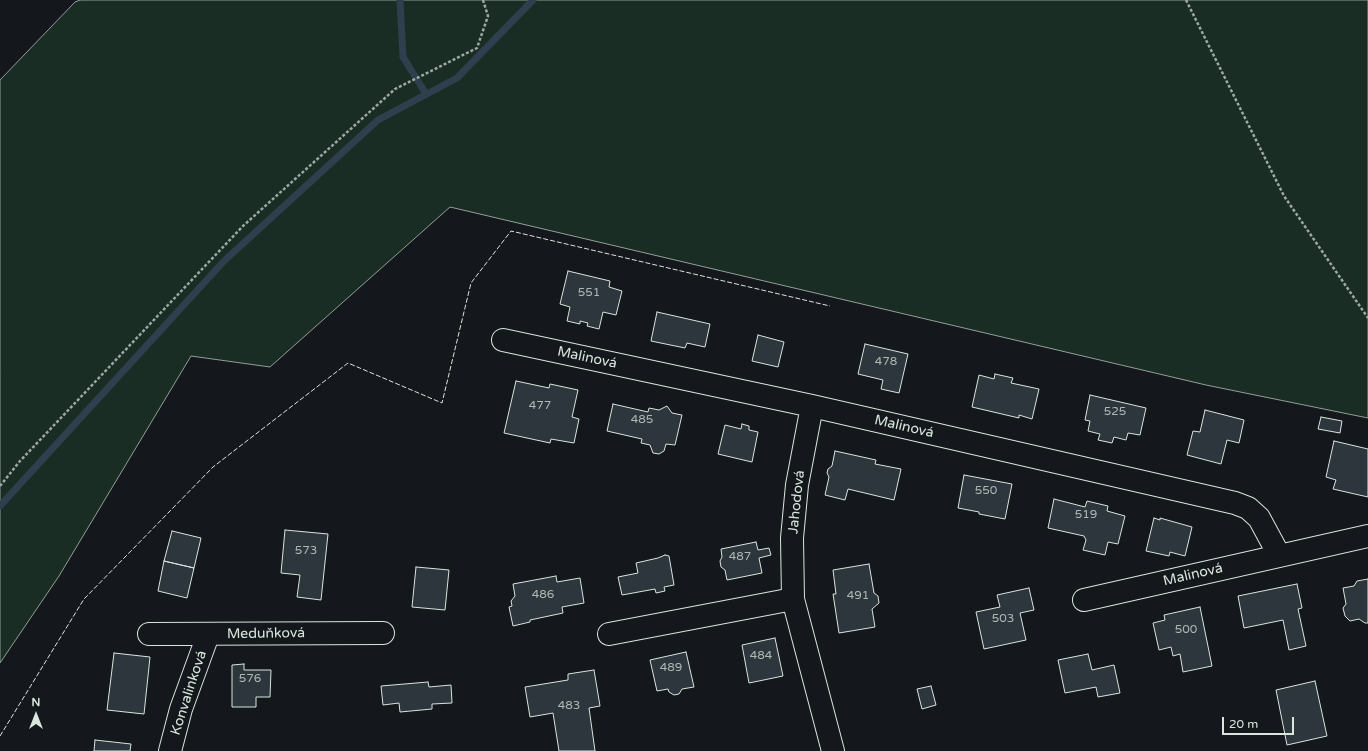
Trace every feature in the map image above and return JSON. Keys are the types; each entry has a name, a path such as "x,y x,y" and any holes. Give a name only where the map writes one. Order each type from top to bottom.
{"street":[{"name":"Malinová","path":"503,340 812,406 1235,503 1248,508 1259,518 1279,555"},
{"name":"Jahodová","path":"812,406 797,485 792,538 792,599 833,751"},
{"name":"Malinová","path":"1084,600 1368,536"},
{"path":"609,634 792,599"},
{"name":"Meduňková","path":"149,634 208,635 383,633"},
{"name":"Konvalinková","path":"170,751 181,709 208,635"}],"path":[{"path":"0,486 25,456 243,226 396,89 477,48 488,16 483,0"},
{"path":"1186,0 1284,196 1368,318"}],"green space":[{"path":"80,0 1368,0 1368,418 1206,385 450,207 270,367 191,356 59,576 0,663 0,80 75,2"}],"building":[{"path":"568,271 610,281 609,287 622,291 616,315 603,312 599,329 587,326 588,323 580,321 580,324 567,321 570,307 560,304"},
{"path":"657,312 710,324 705,347 687,343 685,348 651,341"},
{"path":"758,335 784,342 778,367 752,361"},
{"path":"865,344 908,354 899,393 881,389 883,380 858,374"},
{"path":"995,374 1013,378 1011,383 1039,389 1032,419 1019,415 1019,418 972,407 979,375 994,379"},
{"path":"516,381 549,388 550,384 578,390 572,417 579,419 574,443 551,439 550,443 504,433"},
{"path":"1090,395 1146,408 1140,435 1128,433 1126,440 1114,437 1112,443 1098,440 1100,434 1088,431 1090,421 1085,420"},
{"path":"613,404 648,412 649,408 659,410 667,406 672,413 682,415 675,445 666,444 664,451 659,454 653,453 650,445 641,443 642,439 607,431"},
{"path":"1205,410 1244,420 1239,443 1227,440 1221,464 1187,455 1193,431 1200,432"},
{"path":"1321,417 1342,421 1340,433 1318,429"},
{"path":"742,424 749,426 749,430 758,432 752,462 718,454 725,425 741,429"},
{"path":"1334,441 1368,449 1368,497 1333,489 1336,480 1326,477"},
{"path":"835,451 876,460 875,464 901,469 894,500 848,489 845,500 825,495 829,477 827,473 828,469 832,466"},
{"path":"964,475 1012,484 1005,519 958,508"},
{"path":"1054,499 1085,507 1087,501 1108,506 1107,511 1125,516 1118,544 1108,542 1105,555 1083,550 1086,540 1084,536 1048,528"},
{"path":"1154,518 1160,520 1160,518 1192,527 1185,556 1170,552 1169,556 1146,551"},
{"path":"285,530 328,534 321,600 297,597 300,575 281,573"},
{"path":"172,531 201,538 194,568 164,561"},
{"path":"756,542 758,550 769,548 771,555 759,558 762,573 727,580 725,570 721,567 721,549"},
{"path":"665,555 669,556 674,585 664,587 665,591 656,593 655,589 622,595 618,577 638,573 636,563"},
{"path":"164,561 194,568 187,598 158,591"},
{"path":"869,564 874,593 878,596 879,603 872,609 875,627 839,633 833,594 836,594 833,570"},
{"path":"416,567 449,570 445,610 412,607"},
{"path":"556,576 557,582 580,578 584,603 562,607 563,613 530,620 530,622 513,626 509,607 512,606 511,601 515,596 513,584"},
{"path":"1368,579 1368,623 1365,623 1359,619 1350,621 1345,616 1343,608 1346,604 1343,588 1354,586 1357,581"},
{"path":"1297,584 1302,608 1298,609 1306,646 1289,650 1283,620 1244,628 1238,596"},
{"path":"1029,588 1034,610 1020,613 1026,640 984,649 976,612 1000,607 997,595"},
{"path":"1200,607 1212,666 1183,672 1180,654 1173,656 1171,647 1159,650 1153,623 1165,620 1164,615"},
{"path":"775,638 783,676 749,683 742,645"},
{"path":"686,652 694,687 682,689 679,694 674,695 669,692 668,689 657,691 650,660"},
{"path":"114,653 150,657 144,714 107,710"},
{"path":"1088,654 1092,670 1114,665 1120,693 1098,697 1096,687 1065,693 1058,660"},
{"path":"244,664 244,670 271,670 270,697 256,697 256,707 232,707 232,665"},
{"path":"594,670 600,706 589,708 595,751 559,751 553,713 530,717 525,687 568,680 568,674"},
{"path":"1315,681 1327,736 1287,745 1276,690"},
{"path":"428,682 429,687 451,685 452,703 432,704 432,709 400,712 399,703 383,705 381,686"},
{"path":"931,686 936,705 922,709 917,689"},
{"path":"95,740 131,744 130,751 94,751"}],"waterway":[{"path":"400,0 403,57 426,94"},
{"path":"0,506 224,261 378,120 457,78 533,0"}],"fence":[{"path":"0,736 84,599 213,467 348,363 442,403 471,283 511,231 830,306"}]}
